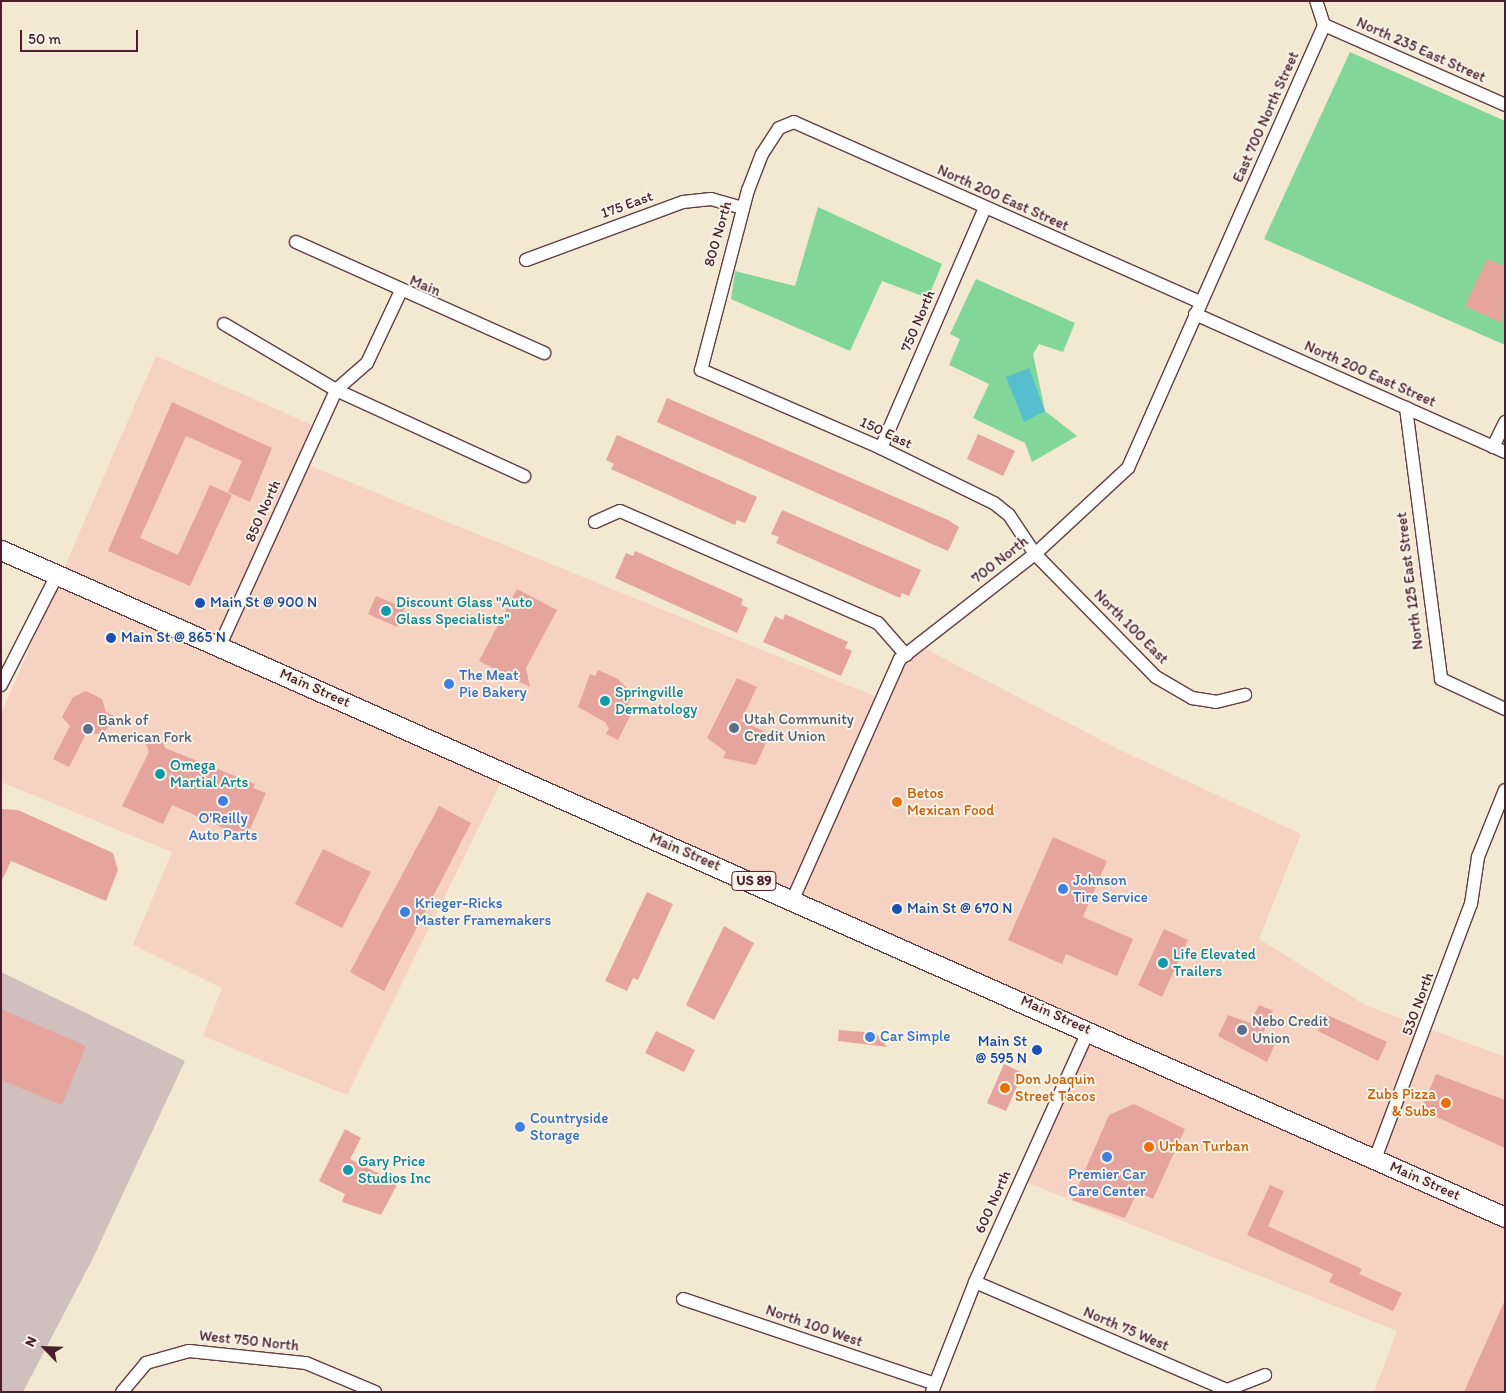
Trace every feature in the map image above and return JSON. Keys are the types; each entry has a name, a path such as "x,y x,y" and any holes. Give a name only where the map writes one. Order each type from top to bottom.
{"main road":[{"name":"Main Street","path":"1,550 1089,1029 1505,1217"}],"street":[{"path":"1316,1 1324,25"},
{"name":"North 235 East Street","path":"1324,25 1505,104"},
{"name":"East 700 North Street","path":"1227,245 1324,25"},
{"name":"800 North","path":"702,370 742,208 762,154 779,128 794,122"},
{"name":"North 200 East Street","path":"794,122 985,208 1406,408 1499,450"},
{"name":"175 East","path":"526,260 683,202 711,199 742,208"},
{"name":"750 North","path":"881,448 985,208"},
{"name":"Main","path":"296,242 400,293 544,353"},
{"name":"700 North","path":"793,898 900,659 1035,554 1128,468 1227,245"},
{"path":"336,390 367,363 400,293"},
{"path":"224,324 336,390 524,476"},
{"name":"150 East","path":"702,370 881,448 994,503 1009,515 1035,554"},
{"name":"850 North","path":"220,645 336,390"},
{"name":"North 125 East Street","path":"1406,408 1441,679 1505,710"},
{"path":"1499,450 1505,422"},
{"path":"596,522 620,511 878,623 906,655"},
{"name":"North 100 East","path":"1035,554 1156,677 1192,698 1216,702 1245,695"},
{"path":"1,685 57,575"},
{"name":"530 North","path":"1375,1158 1471,904 1478,857 1499,819 1505,790"},
{"name":"600 North","path":"934,1388 975,1282 1089,1029"},
{"name":"North 75 West","path":"975,1282 1226,1391 1265,1375"},
{"name":"North 100 West","path":"683,1299 934,1388"},
{"name":"West 750 North","path":"122,1392 146,1362 189,1351 306,1363 375,1392"}],"shaded area":[{"path":"156,356 319,428 303,463 882,699 906,655 918,645 1122,751 1301,834 1259,939 1365,1005 1505,1057 1505,1392 1374,1392 1397,1331 1021,1180 1089,1030 505,774 347,1095 203,1036 222,988 133,945 172,852 1,782 1,714"},
{"path":"1,972 185,1061 92,1260 23,1392 1,1392"}],"green space":[{"path":"1350,52 1505,121 1505,345 1264,239"},
{"path":"818,207 942,264 928,298 882,281 850,351 731,299 735,271 795,286"},
{"path":"976,279 1075,323 1063,352 1039,344 1033,354 1045,411 1077,436 1032,462 1025,443 973,418 989,384 949,365 960,339 950,334"}],"water":[{"path":"1029,368 1045,411 1024,422 1006,377"}],"building":[{"path":"1487,259 1505,266 1502,323 1465,306"},
{"path":"667,398 948,520 959,527 948,551 657,422"},
{"path":"172,402 272,448 250,502 228,492 242,461 186,436 140,538 178,555 210,485 232,495 190,586 108,551"},
{"path":"978,434 1015,451 1003,476 967,459"},
{"path":"617,435 757,497 745,523 737,520 735,525 611,469 614,464 606,460"},
{"path":"782,510 921,570 909,596 902,593 900,598 776,543 779,537 771,534"},
{"path":"635,551 743,599 741,605 748,608 737,633 615,578 626,553 633,556"},
{"path":"517,589 557,610 526,668 530,687 479,661"},
{"name":"Discount Glass \"Auto Glass Specialists\"","path":"376,596 405,608 397,627 368,614"},
{"path":"785,614 848,642 845,648 852,651 841,676 763,642 775,616 783,620"},
{"name":"Springville Dermatology","path":"598,670 618,679 633,694 628,705 634,708 618,740 606,734 609,728 605,722 578,707 590,674 595,676"},
{"name":"Utah Community Credit Union","path":"737,678 757,687 741,721 770,734 756,765 723,758 726,752 707,738"},
{"name":"Bank of American Fork","path":"86,691 102,699 106,712 114,716 104,734 86,734 69,767 53,759 70,726 62,717 73,697"},
{"path":"160,736 165,748 255,784 253,788 266,793 246,838 172,805 163,824 122,806 149,752 145,742"},
{"name":"Krieger-Ricks Master Framemakers","path":"439,806 471,823 384,991 350,972"},
{"path":"1,809 18,810 113,853 118,870 106,901 11,861 1,882"},
{"name":"Johnson Tire Service","path":"1053,837 1107,861 1083,917 1133,939 1117,976 1066,954 1062,964 1008,940"},
{"path":"323,849 371,872 342,928 295,904"},
{"path":"647,892 673,904 638,980 633,978 627,991 605,981"},
{"path":"724,926 754,943 714,1020 686,1005"},
{"name":"Life Elevated Trailers","path":"1164,929 1188,940 1162,997 1138,985"},
{"name":"Nebo Credit Union","path":"1259,1005 1273,1011 1261,1038 1275,1044 1267,1062 1218,1036 1228,1015 1250,1023"},
{"path":"1,1009 86,1046 62,1105 1,1080"},
{"path":"1325,1014 1387,1042 1378,1061 1318,1031"},
{"path":"839,1030 876,1033 887,1047 838,1041"},
{"path":"656,1031 695,1050 684,1072 645,1053"},
{"name":"Don Joaquin Street Tacos","path":"1004,1064 1023,1073 1006,1111 987,1103"},
{"path":"1436,1074 1505,1100 1505,1148 1421,1110"},
{"path":"1134,1104 1185,1129 1153,1199 1137,1192 1125,1218 1072,1200 1109,1115"},
{"name":"Gary Price Studios Inc","path":"345,1129 361,1138 350,1159 398,1183 381,1215 342,1202 345,1194 319,1181"},
{"path":"1270,1185 1284,1191 1268,1226 1362,1269 1359,1274 1402,1293 1393,1311 1329,1282 1333,1274 1247,1235"},
{"path":"1505,1300 1505,1392 1464,1392"}],"place":[{"name":"Main St @ 900 N","path":"200,603"},
{"name":"Discount Glass \"Auto Glass Specialists\"","path":"386,611"},
{"name":"Main St @ 865 N","path":"111,638"},
{"name":"The Meat Pie Bakery","path":"449,684"},
{"name":"Springville Dermatology","path":"605,701"},
{"name":"Utah Community Credit Union","path":"734,728"},
{"name":"Bank of American Fork","path":"88,729"},
{"name":"Omega Martial Arts","path":"160,774"},
{"name":"O'Reilly Auto Parts","path":"223,801"},
{"name":"Betos Mexican Food","path":"897,802"},
{"name":"Johnson Tire Service","path":"1063,889"},
{"name":"Main St @ 670 N","path":"897,909"},
{"name":"Krieger-Ricks Master Framemakers","path":"405,912"},
{"name":"Life Elevated Trailers","path":"1163,963"},
{"name":"Nebo Credit Union","path":"1242,1030"},
{"name":"Car Simple","path":"870,1037"},
{"name":"Main St @ 595 N","path":"1037,1050"},
{"name":"Don Joaquin Street Tacos","path":"1005,1088"},
{"name":"Zubs Pizza & Subs","path":"1446,1103"},
{"name":"Countryside Storage","path":"520,1127"},
{"name":"Urban Turban","path":"1149,1147"},
{"name":"Premier Car Care Center","path":"1107,1157"},
{"name":"Gary Price Studios Inc","path":"348,1170"}]}
